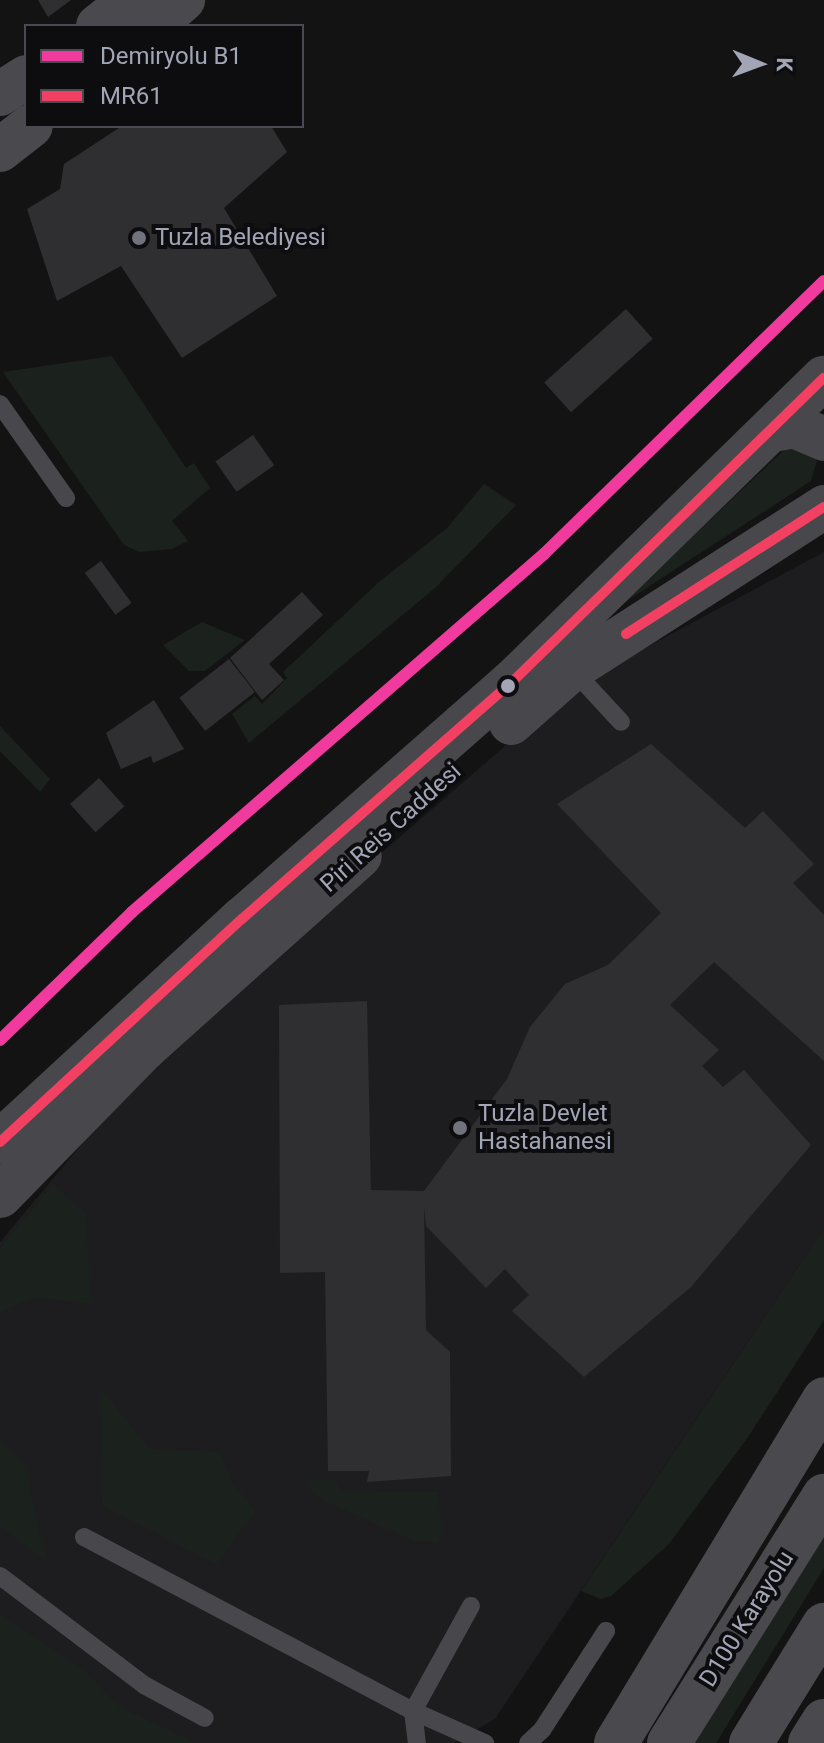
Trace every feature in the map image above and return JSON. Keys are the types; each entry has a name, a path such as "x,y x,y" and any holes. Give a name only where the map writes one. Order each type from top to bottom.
{"main road":[{"path":"101,24 131,0"},
{"path":"155,24 183,0"},
{"path":"0,94 24,78"},
{"path":"0,150 28,128"},
{"path":"616,1743 824,1399"},
{"name":"D100 Karayolu","path":"669,1743 824,1496"},
{"path":"751,1743 824,1625"},
{"path":"810,1743 824,1721"}],"street":[{"name":"Piri Reis Caddesi","path":"0,1142 90,1055 511,683 824,378"},
{"path":"774,430 794,426 824,439"},
{"name":"Piri Reis Caddesi","path":"0,1196 145,1048 572,669 823,506"}],"lane":[{"path":"0,404 66,498 0,421"},
{"path":"572,669 621,722"},
{"path":"84,1537 413,1711 485,1743"},
{"path":"0,1576 144,1685 205,1718"},
{"path":"417,1743 413,1711 471,1606"},
{"path":"528,1743 542,1730 606,1631"}],"shaded area":[{"path":"112,356 186,468 194,463 210,488 172,521 188,541 172,549 139,552 124,545 3,372"},
{"path":"788,446 806,447 817,461 811,481 622,604"},
{"path":"484,484 516,505 435,588 249,743 232,714 255,696 262,704 287,678 283,672 379,582 447,528"},
{"name":"Tuzla Devlet Hastahanesi","path":"824,552 824,1228 495,1719 454,1743 0,1743 0,1242 179,1028 505,746 619,662"},
{"path":"202,622 245,640 205,671 189,671 163,645"},
{"path":"0,726 50,779 40,792 0,751"},
{"path":"53,1184 86,1214 91,1304 33,1297 0,1312 0,1248"},
{"path":"824,1228 824,1320 748,1437 669,1544 611,1596 601,1599 581,1591"},
{"path":"101,1389 149,1449 220,1452 232,1482 255,1511 216,1564 103,1506"},
{"path":"0,1441 25,1466 46,1561 0,1526"},
{"path":"309,1479 335,1480 341,1491 438,1492 442,1531 438,1542 415,1541 327,1502 310,1489"},
{"path":"824,1529 824,1568 716,1743 692,1743"},
{"path":"0,1615 88,1674 120,1707 195,1743 0,1743"}],"building":[{"path":"38,0 71,0 48,17"},
{"name":"Tuzla Belediyesi","path":"119,128 272,128 287,152 224,208 277,296 182,358 121,266 57,301 27,209 60,189 64,164"},
{"path":"626,309 653,339 571,412 544,383"},
{"path":"253,435 274,465 237,492 215,461"},
{"path":"101,561 132,603 115,615 85,573"},
{"path":"302,592 323,615 269,664 284,680 262,700 230,658"},
{"path":"229,659 255,692 205,731 179,698"},
{"path":"154,700 184,749 153,763 151,756 121,769 106,733"},
{"path":"651,744 745,828 763,811 814,864 793,883 824,915 824,1061 714,962 670,1005 719,1050 702,1066 723,1087 744,1070 811,1145 691,1287 584,1377 512,1311 529,1295 505,1269 486,1288 426,1226 424,1206 426,1330 450,1352 451,1476 367,1482 369,1471 328,1471 325,1272 280,1273 279,1005 367,1001 371,1190 424,1191 507,1079 530,1027 565,984 608,965 661,913 557,804"},
{"path":"99,778 124,806 95,832 70,804"}],"rail line":[{"name":"B1","path":"0,1040 132,912 544,554 824,281"}],"transit line":[{"name":"MR61","path":"0,1142 242,919 511,683 824,378"},
{"name":"MR61","path":"626,634 824,507"}],"place":[{"name":"Tuzla Belediyesi","path":"139,238"},
{"name":"Tuzla Devlet Hastahanesi","path":"460,1128"}]}
